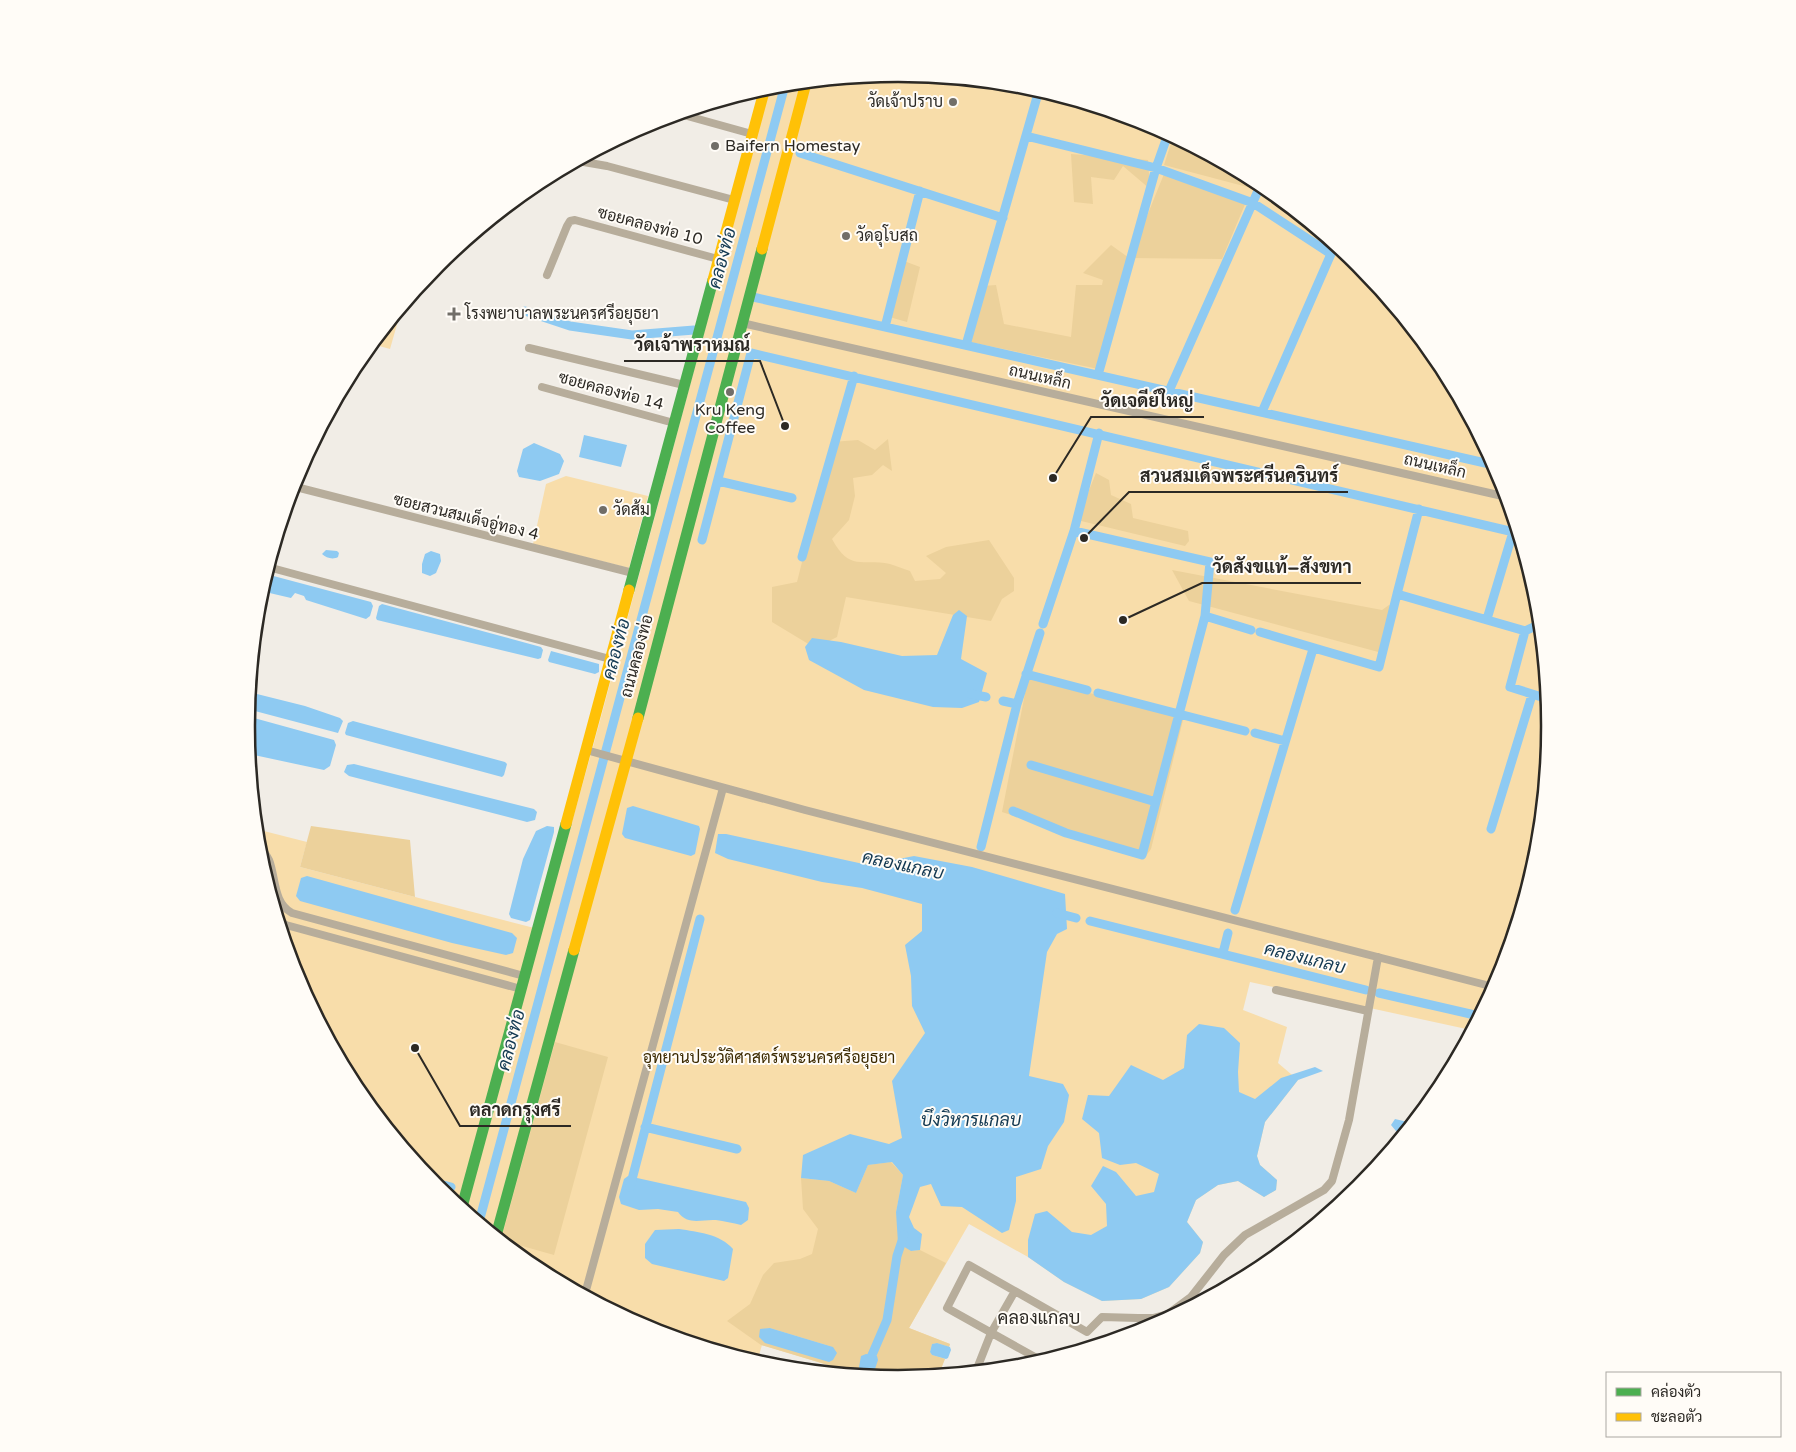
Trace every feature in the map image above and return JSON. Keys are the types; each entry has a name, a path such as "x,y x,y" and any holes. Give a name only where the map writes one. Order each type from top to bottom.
{"street":[{"name":"ถนนคลองท่อ","path":"498,1230 621,760 804,90"},
{"name":"ถนนคลองท่อ","path":"464,1201 524,976 590,751 610,659 762,97"},
{"path":"691,117 752,134"},
{"path":"588,163 607,166 734,200"},
{"name":"ซอยคลองท่อ 10","path":"547,276 567,226 570,221 576,220 718,259"},
{"name":"ถนนเหล็ก","path":"742,323 1498,495"},
{"path":"528,348 684,385"},
{"name":"ซอยคลองท่อ 14","path":"542,387 674,423"},
{"name":"ซอยสวนสมเด็จอู่ทอง 4","path":"300,488 633,574"},
{"path":"274,569 610,659"},
{"path":"590,751 722,788 1487,985"},
{"path":"586,1289 722,788"},
{"path":"269,860 280,902 285,910 524,976"},
{"path":"286,925 521,989"},
{"path":"1186,1301 1203,1284 1224,1255 1245,1235 1303,1200 1324,1190 1332,1181 1349,1120 1378,957"},
{"path":"1276,990 1368,1011"},
{"path":"1032,1355 947,1308 969,1265 1088,1332 1102,1316 1151,1318"},
{"path":"979,1364 991,1333 1015,1291"}],"green space":[{"name":"อุทยานประวัติศาสตร์พระนครศรีอยุธยา","path":"898,82 982,88 1065,104 1105,117 1144,131 1220,169 1290,215 1322,242 1353,271 1409,334 1433,368 1475,441 1493,480 1520,559 1536,642 1540,684 1540,768 1529,852 1520,893 1493,972 1465,1029 1250,982 1243,1010 1287,1027 1278,1063 1298,1080 1265,1122 1257,1156 1260,1165 1277,1180 1276,1190 1264,1197 1238,1181 1218,1185 1196,1200 1187,1222 1203,1242 1200,1253 1169,1287 1141,1299 1102,1301 1064,1282 1028,1257 969,1224 909,1328 950,1344 940,1368 898,1370 830,1366 762,1345 759,1354 731,1348 691,1335 652,1321 613,1303 540,1261 506,1237 443,1181 387,1118 341,1048 303,972 289,933 276,893 263,831 307,842 300,867 542,930 768,96 814,88 856,84"},
{"path":"398,321 390,349 379,346"},
{"path":"566,476 648,496 629,568 533,544 546,484"}],"shaded area":[{"path":"1171,143 1220,169 1256,191 1291,216 1251,188 1164,165"},
{"path":"1071,154 1148,160 1150,189 1123,166 1114,180 1091,177 1093,204 1074,202"},
{"path":"1164,174 1246,202 1222,259 1130,258"},
{"path":"1111,245 1132,260 1103,370 970,342 983,286 996,285 1004,324 1071,337 1076,285 1102,285 1103,280 1083,273"},
{"path":"904,261 920,267 907,322 886,316"},
{"path":"888,439 892,471 883,465 872,475 853,478 855,496 849,520 832,539 838,549 845,556 857,562 890,564 910,571 915,581 940,579 946,573 926,556 946,547 989,540 1014,578 1014,591 1002,599 991,621 846,597 837,637 815,648 772,622 772,587 797,582 832,442 858,440 875,450"},
{"path":"1096,473 1109,480 1111,495 1131,504 1133,518 1188,531 1189,541 1185,546 1077,520"},
{"path":"1172,570 1382,610 1389,605 1394,607 1382,653 1189,601"},
{"path":"1028,678 1184,716 1151,849 1146,856 1142,858 1002,812"},
{"path":"311,826 410,840 415,897 300,867"},
{"path":"555,1042 608,1057 554,1255 516,1244 503,1234"},
{"path":"891,1162 903,1175 896,1212 911,1251 920,1250 946,1263 909,1328 950,1344 949,1347 937,1343 932,1344 930,1352 932,1355 945,1359 941,1368 898,1370 829,1365 761,1345 727,1321 750,1304 763,1275 774,1263 800,1259 812,1254 818,1229 803,1209 801,1178 829,1181 856,1193 868,1165","holes":["770,1328 833,1347 760,1330"]}],"water":[{"path":"584,435 627,445 621,467 579,457"},
{"path":"534,443 560,454 564,461 559,474 540,481 519,477 517,471 523,449"},
{"path":"326,550 337,551 339,553 338,557 325,557 322,554"},
{"path":"431,551 440,554 441,561 436,573 430,576 422,573 422,564 425,554"},
{"path":"272,576 371,602 373,606 370,616 366,619 306,600 304,596 295,593 291,598 269,593"},
{"path":"382,604 541,647 543,650 541,658 538,659 377,620 379,606"},
{"path":"959,610 967,616 961,659 987,673 979,702 962,708 933,707 864,690 809,660 805,647 812,638 841,642 902,656 937,655 953,615"},
{"path":"551,651 599,664 599,672 595,674 549,662"},
{"path":"256,694 305,706 340,718 343,721 338,733 255,711"},
{"path":"254,718 334,740 336,745 330,766 324,770 255,755"},
{"path":"353,721 505,762 507,764 504,775 502,777 346,735 348,723"},
{"path":"354,764 534,809 537,812 535,820 527,822 349,776 344,772 347,765"},
{"path":"633,806 699,826 695,854 691,856 625,838 622,834 627,808"},
{"path":"547,826 554,827 554,832 530,920 526,922 511,918 509,914 523,859 536,831"},
{"name":"บึงวิหารแกลบ","path":"718,834 726,834 868,865 914,856 972,867 1065,894 1067,929 1057,934 1047,952 1029,1076 1063,1084 1069,1095 1064,1122 1048,1146 1041,1169 1016,1177 1016,1201 1009,1230 1002,1233 962,1207 941,1206 931,1184 920,1187 909,1217 914,1228 922,1234 920,1250 911,1251 898,1243 896,1212 903,1175 892,1162 868,1165 856,1193 829,1181 801,1178 803,1155 850,1134 889,1144 902,1138 892,1081 925,1033 912,1006 911,976 905,945 922,931 922,904 862,888 822,882 728,859 715,853"},
{"path":"307,876 512,933 517,938 513,953 506,955 452,943 300,901 296,896 301,878"},
{"path":"1199,1024 1224,1028 1240,1043 1239,1092 1255,1099 1281,1078 1315,1067 1323,1071 1298,1080 1265,1122 1257,1156 1260,1165 1277,1180 1276,1190 1264,1197 1238,1181 1218,1185 1196,1200 1187,1222 1203,1242 1200,1253 1169,1287 1141,1299 1102,1301 1064,1282 1028,1257 1028,1240 1035,1214 1047,1211 1072,1232 1091,1235 1107,1226 1106,1204 1091,1186 1103,1166 1116,1172 1136,1196 1154,1192 1159,1174 1136,1163 1120,1165 1102,1158 1099,1133 1082,1119 1088,1095 1109,1096 1131,1065 1163,1080 1184,1068 1187,1035"},
{"path":"1395,1119 1406,1122 1397,1132 1391,1125"},
{"path":"628,1176 746,1202 749,1208 748,1220 741,1225 716,1220 696,1221 686,1219 678,1212 658,1209 639,1210 621,1204 619,1197 624,1179"},
{"path":"679,1229 715,1237 733,1249 728,1278 724,1281 652,1264 645,1258 645,1244 655,1230"},
{"path":"770,1328 833,1347 837,1353 833,1360 829,1362 765,1343 759,1337 760,1329"},
{"path":"937,1343 950,1347 951,1350 948,1358 932,1355 930,1352 932,1344"},
{"path":"866,1354 877,1356 878,1360 875,1369 860,1368 861,1356"}],"waterway":[{"name":"คลองท่อ","path":"481,1216 783,93"},
{"path":"966,345 1037,98"},
{"path":"1026,136 1156,168 1253,203 1331,254 1262,412"},
{"path":"1098,375 1156,168 1166,141"},
{"path":"800,153 1003,218"},
{"path":"885,327 920,191"},
{"path":"1169,391 1257,192"},
{"path":"753,297 1485,463"},
{"path":"525,311 570,326 632,335 694,330"},
{"path":"702,540 751,353 1511,531"},
{"path":"802,557 854,376"},
{"path":"1074,531 1099,433"},
{"path":"718,481 792,498"},
{"path":"1397,594 1419,509"},
{"path":"1043,624 1074,531 1210,562 1205,616 1251,630"},
{"path":"1487,619 1512,535"},
{"path":"1260,632 1379,667 1397,594 1525,631 1510,687 1540,697"},
{"path":"1205,616 1179,714 1245,731"},
{"path":"1525,631 1534,627"},
{"path":"981,847 1017,704 1040,633"},
{"path":"1235,910 1313,649"},
{"path":"1026,674 1087,690"},
{"path":"1013,811 1066,833 1142,855 1179,714 1098,693"},
{"path":"971,694 986,697"},
{"path":"1491,829 1532,695"},
{"path":"1003,701 1017,704"},
{"path":"1255,733 1285,741"},
{"path":"1031,765 1156,802"},
{"name":"คลองแกลบ","path":"1057,913 1076,918"},
{"path":"630,1187 700,919"},
{"name":"คลองแกลบ","path":"1090,921 1366,990"},
{"path":"1223,953 1228,933"},
{"name":"คลองแกลบ","path":"1379,993 1473,1015"},
{"path":"645,1127 737,1149"},
{"path":"869,1362 887,1320 897,1256 904,1235"}],"traffic: fast":[{"path":"638,718 762,249"},
{"path":"629,590 713,280"},
{"path":"464,1200 566,824"},
{"path":"498,1230 574,950"}],"traffic: slow":[{"path":"762,249 804,90"},
{"path":"713,280 763,97"},
{"path":"566,824 629,590"},
{"path":"574,950 638,718"}],"place":[{"name":"วัดเจ้าปราบ","path":"953,102"},
{"name":"Baifern Homestay","path":"715,146"},
{"name":"วัดอุโบสถ","path":"846,236"},
{"name":"โรงพยาบาลพระนครศรีอยุธยา","path":"454,314"},
{"name":"Kru Keng Coffee","path":"730,392"},
{"name":"วัดเจ้าพราหมณ์","path":"785,426"},
{"name":"วัดเจดีย์ใหญ่","path":"1053,478"},
{"name":"วัดส้ม","path":"603,510"},
{"name":"สวนสมเด็จพระศรีนครินทร์","path":"1084,538"},
{"name":"วัดสังขแท้–สังขทา","path":"1123,620"},
{"name":"ตลาดกรุงศรี","path":"415,1048"}],"district":[{"name":"คลองแกลบ","path":"1039,1318"}]}
